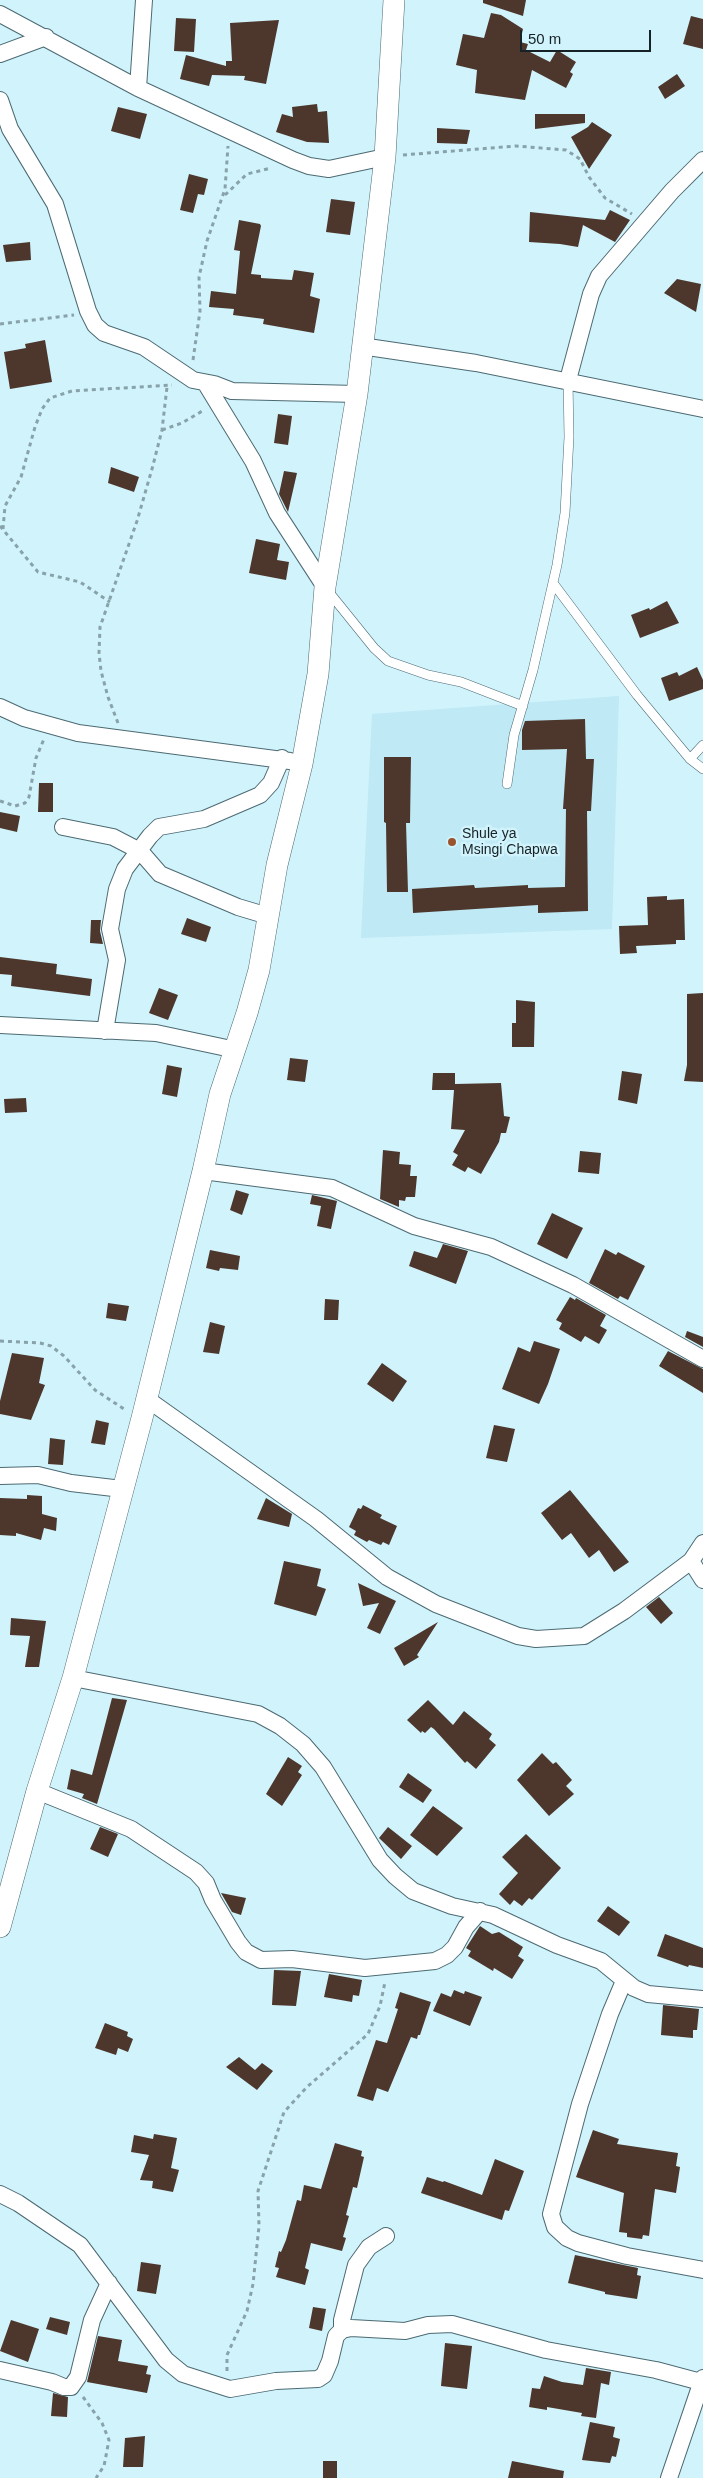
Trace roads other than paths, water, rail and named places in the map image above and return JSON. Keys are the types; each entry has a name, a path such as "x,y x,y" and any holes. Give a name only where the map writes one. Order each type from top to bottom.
{"street":[{"path":"138,88 144,0"},
{"path":"0,1926 37,1791 73,1678 145,1408 204,1171 220,1094 236,1050 259,970 277,865 302,764 318,674 325,587 357,394 361,346 385,157 394,0"},
{"path":"0,14 138,88 293,160 310,166 329,169 385,157"},
{"path":"0,54 46,37"},
{"path":"0,100 10,129 55,204 88,311 95,325 104,333 144,347 199,382 218,401 253,461 276,513 325,587"},
{"path":"568,380 591,294 599,276 703,160"},
{"path":"361,346 568,380 703,409"},
{"path":"199,382 214,384 232,391 357,394"},
{"path":"0,707 24,718 78,733 282,758 302,764"},
{"path":"105,1031 117,960 110,929 117,888 125,869 159,827 204,819 251,801 271,784 282,758"},
{"path":"63,827 113,837 140,850 160,874 238,907 268,916"},
{"path":"0,1025 156,1033 236,1050"},
{"path":"204,1171 332,1188 414,1226 490,1247 573,1285 703,1360"},
{"path":"145,1408 316,1519 387,1577 436,1604 518,1636 536,1639 584,1636 624,1611 691,1561 703,1543"},
{"path":"0,1476 38,1475 71,1483 122,1489"},
{"path":"691,1561 703,1580"},
{"path":"73,1678 258,1714 280,1726 303,1744 323,1767 380,1860 394,1876 413,1891 452,1906 480,1911 517,1925 557,1945 601,1962 610,1967 624,1982 648,1994 703,1999"},
{"path":"37,1791 131,1829 196,1872 206,1883 213,1900 238,1942 252,1956 261,1960 292,1959 354,1968 388,1966 441,1958 455,1947 466,1927 480,1911"},
{"path":"624,1982 610,2014 580,2104 551,2214 555,2228 567,2238 578,2243 627,2256 703,2270"},
{"path":"0,2194 18,2203 80,2245 166,2360 183,2374 230,2389 276,2380 318,2379 324,2375 330,2361 336,2336 342,2330 351,2328 406,2331 428,2325 452,2324 546,2350 702,2380 669,2478"},
{"path":"342,2330 342,2320 356,2265 369,2247 386,2236"},
{"path":"0,2370 52,2382 64,2387 73,2385 78,2377 92,2320 109,2283"}],"lane":[{"path":"506,784 514,735 523,706 553,583 564,513 569,437 568,380"},
{"path":"553,583 586,629 690,760 703,769"},
{"path":"325,587 374,648 388,661 428,675 461,682 523,706"},
{"path":"690,760 703,745"}],"place":[{"name":"Shule ya Msingi Chapwa","path":"452,842"}]}
